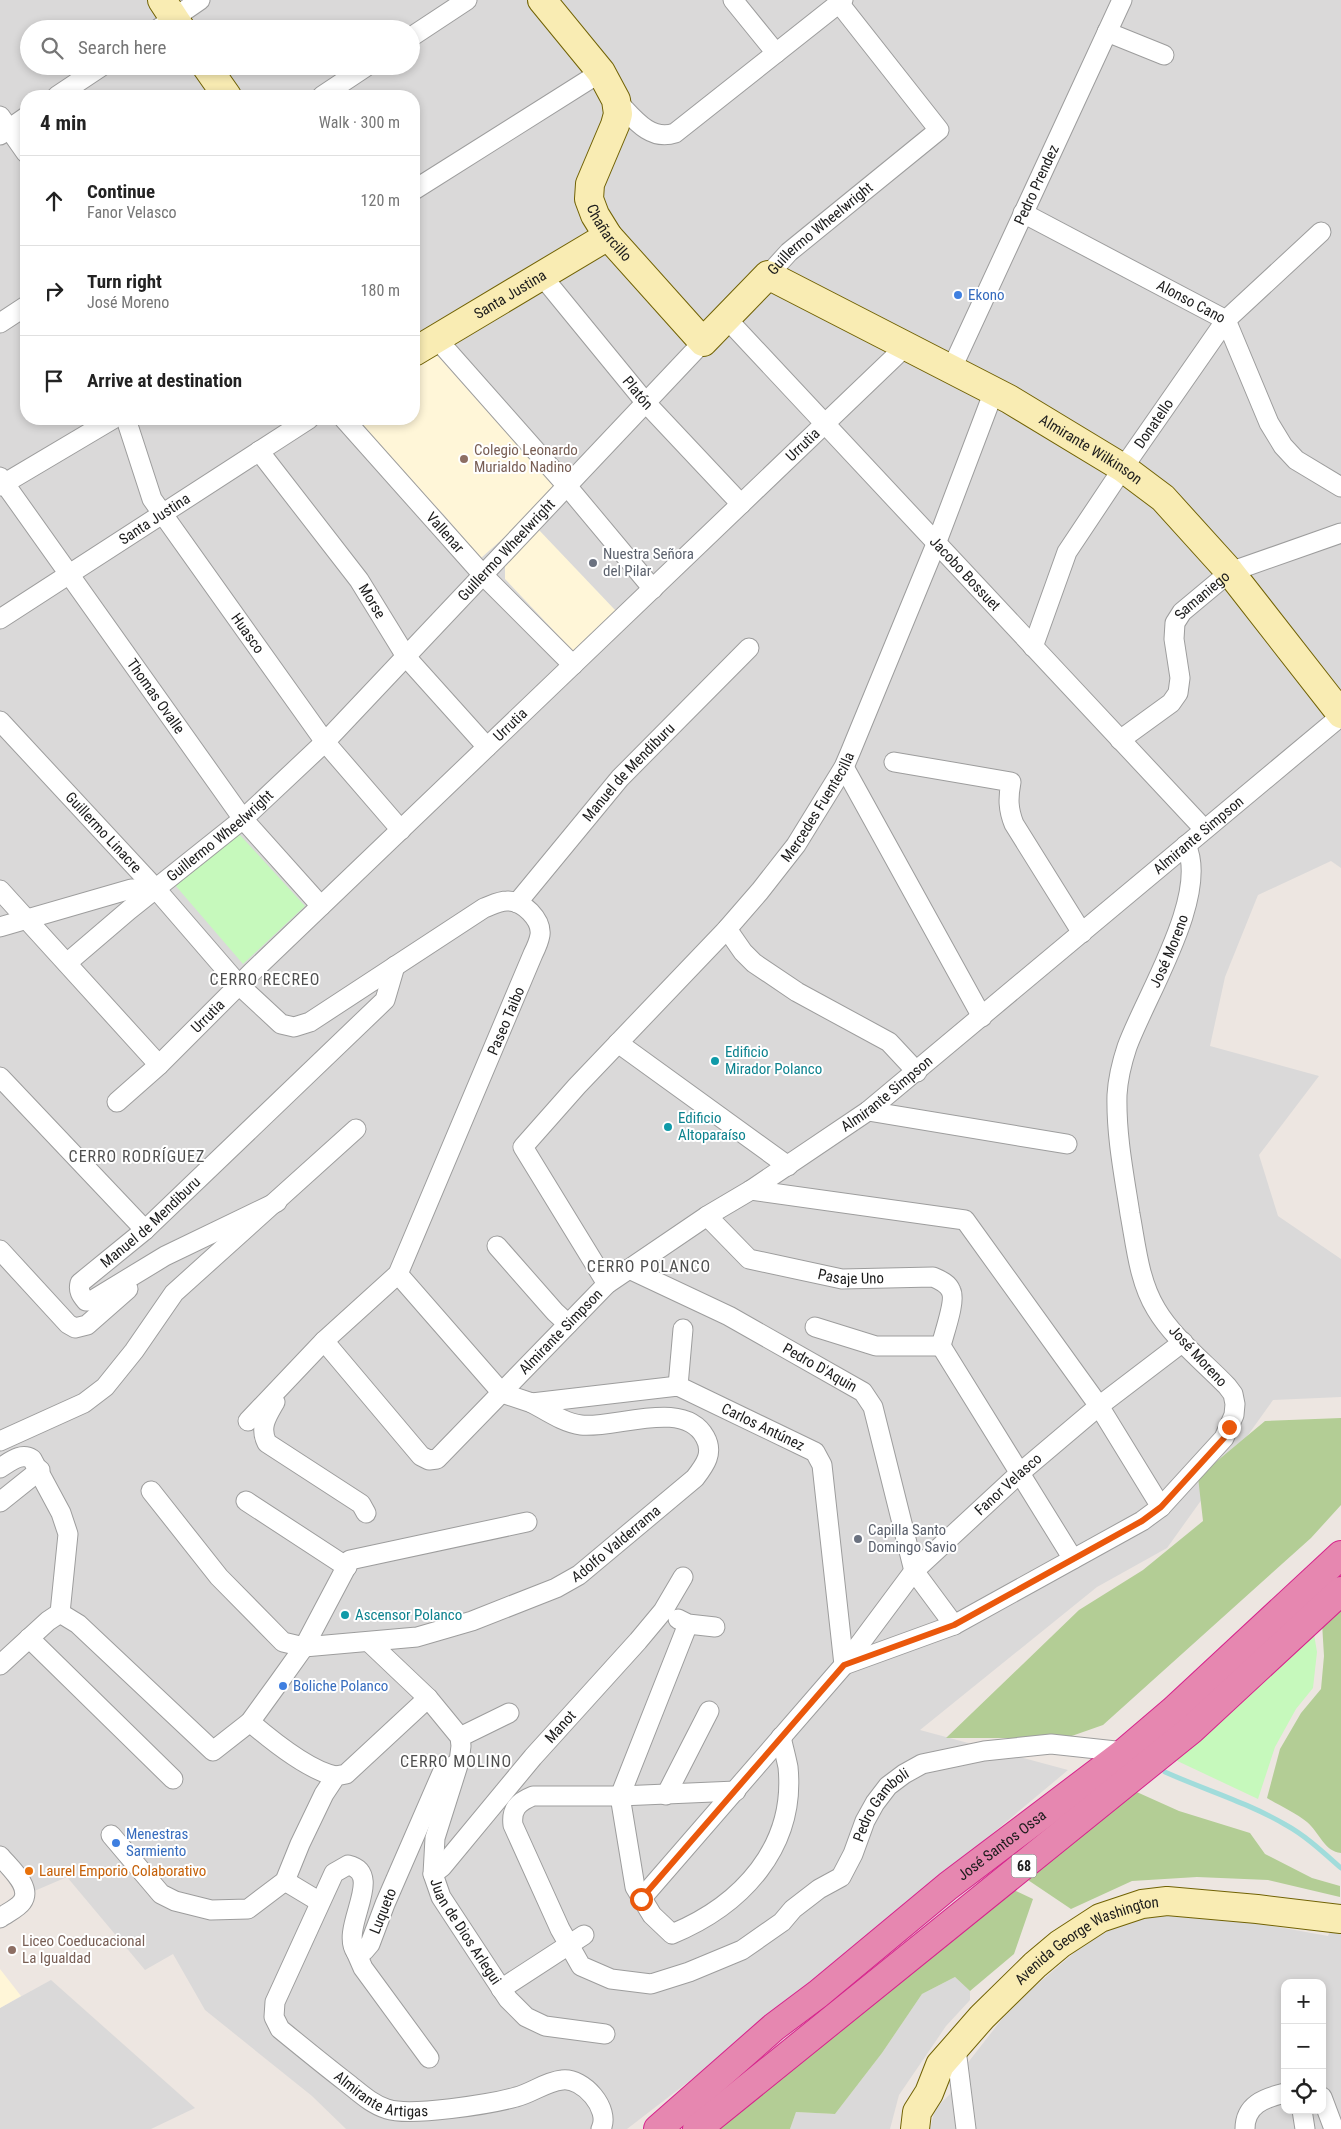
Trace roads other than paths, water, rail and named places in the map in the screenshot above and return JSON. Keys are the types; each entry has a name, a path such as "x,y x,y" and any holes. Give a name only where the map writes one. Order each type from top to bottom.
{"highway":[{"name":"José Santos Ossa","path":"658,2129 774,2027 818,1994 948,1886 1125,1752 1173,1711 1341,1555"},
{"name":"José Santos Ossa","path":"697,2129 1192,1729 1341,1591"}],"street":[{"path":"168,19 200,0"},
{"path":"420,31 467,0"},
{"path":"542,0 601,72 616,100 641,125 656,136 665,137 675,134 841,2"},
{"path":"733,0 776,53"},
{"name":"Pedro Prendez","path":"951,370 1122,0"},
{"name":"Guillermo Wheelwright","path":"68,963 156,888 177,874 243,819 325,742 407,658 702,342 789,252 939,130 841,2"},
{"path":"1107,32 1164,56"},
{"path":"420,186 601,72"},
{"path":"66,90 88,75"},
{"path":"212,75 223,90"},
{"path":"331,90 354,75"},
{"name":"Chañarcillo","path":"616,100 618,114 590,184 589,199 595,215 608,236 702,342"},
{"path":"20,120 3,127 20,146"},
{"name":"Alonso Cano","path":"1022,213 1226,320 1269,423 1283,446 1296,460 1341,487"},
{"name":"Donatello","path":"1033,647 1067,552 1123,468 1226,320 1321,232"},
{"name":"Santa Justina","path":"425,345 608,236"},
{"name":"Almirante Wilkinson","path":"768,275 994,391 1123,468 1163,498 1230,572 1341,715"},
{"name":"Platón","path":"542,276 646,403 741,504"},
{"path":"0,323 20,310"},
{"name":"Jacobo Bossuet","path":"726,318 1204,829"},
{"path":"425,345 567,486 653,589"},
{"name":"Urrutia","path":"117,1102 159,1065 321,906 905,347"},
{"name":"Mercedes Fuentecilla","path":"607,1284 523,1147 618,1043 727,929 796,845 844,767 936,544 994,391"},
{"path":"2,482 102,425"},
{"name":"Huasco","path":"128,425 152,499 325,742 401,830"},
{"name":"Santa Justina","path":"0,619 300,425"},
{"name":"Vallenar","path":"349,425 483,575 573,665"},
{"name":"Morse","path":"259,451 359,580 407,658 487,748"},
{"name":"Thomas Ovalle","path":"2,482 243,819 321,906"},
{"name":"Samaniego","path":"1120,740 1171,703 1178,693 1180,678 1174,639 1175,622 1182,612 1230,572 1341,533"},
{"name":"Manuel de Mendiburu","path":"517,903 620,778 749,648"},
{"name":"Almirante Simpson","path":"324,1341 421,1456 429,1460 437,1459 607,1284 707,1216 788,1166 868,1111 982,1018 1341,715"},
{"name":"Guillermo Linacre","path":"0,721 156,888 239,985 281,1024 294,1027 310,1022 395,966"},
{"path":"894,762 1011,782 1008,811 1014,824 1082,934"},
{"path":"844,767 982,1018"},
{"name":"José Moreno","path":"844,1665 954,1625 1142,1521 1161,1507 1224,1438 1234,1415 1235,1404 1233,1394 1228,1386 1183,1342 1156,1309 1139,1264 1118,1128 1117,1093 1120,1072 1128,1046 1182,920 1190,893 1191,864 1186,845"},
{"path":"0,927 131,889 156,888"},
{"path":"0,890 159,1065"},
{"path":"395,966 484,908 509,900 517,903"},
{"name":"Paseo Taibo","path":"398,1274 465,1120 540,936 540,926 535,918 517,903"},
{"path":"727,929 743,952 754,963 797,992 889,1042 917,1072"},
{"name":"Manuel de Mendiburu","path":"277,1202 165,1256 91,1301 86,1301 81,1295 80,1283 145,1230 385,1000 395,966"},
{"path":"618,1043 788,1166"},
{"path":"0,1077 145,1230"},
{"path":"868,1111 1067,1144"},
{"name":"Manuel de Mendiburu","path":"3,1439 84,1403 105,1386 134,1351 174,1293 356,1129"},
{"path":"751,1190 965,1220 1099,1406 1161,1507"},
{"name":"Pasaje Uno","path":"707,1216 749,1259 842,1279 932,1276 942,1281 951,1289 953,1298 941,1346"},
{"path":"497,1246 548,1305 568,1324"},
{"path":"0,1250 68,1324 74,1328 87,1325 165,1256"},
{"name":"Pedro D'Aquin","path":"629,1269 729,1316 863,1392 872,1407 914,1571 954,1625"},
{"path":"248,1421 290,1374 398,1274 502,1393 532,1403 678,1386 683,1328"},
{"path":"815,1327 876,1346 941,1346 1021,1472 1073,1559"},
{"name":"Fanor Velasco","path":"641,1899 844,1665 914,1571 1021,1472 1099,1406 1183,1342"},
{"path":"290,1374 263,1424 264,1436 272,1447 361,1504 366,1513"},
{"name":"Carlos Antúnez","path":"678,1386 815,1452 822,1466 844,1665"},
{"name":"Adolfo Valderrama","path":"304,1647 417,1637 443,1630 556,1588 579,1575 695,1478 707,1461 709,1451 702,1430 677,1418 664,1417 581,1425 567,1421 532,1403"},
{"path":"0,1468 20,1456 26,1455 32,1458 61,1513 68,1534 60,1613"},
{"path":"0,1502 40,1470"},
{"path":"152,1491 226,1583 283,1642 304,1647"},
{"path":"246,1501 348,1564 527,1522"},
{"path":"60,1613 78,1624 213,1752 250,1722 304,1647 348,1564"},
{"path":"62,1583 74,1566"},
{"name":"Manot","path":"434,1874 663,1611 683,1577"},
{"path":"663,1611 688,1624 715,1627"},
{"path":"0,1664 48,1621 60,1613"},
{"path":"688,1624 620,1796 635,1887 652,1915 672,1934 697,1922 737,1894 756,1876 772,1852 780,1834 788,1792 788,1766 781,1737"},
{"path":"30,1638 172,1779"},
{"path":"369,1642 428,1698 460,1737 509,1713"},
{"path":"250,1722 286,1751 326,1774 336,1776 346,1774 428,1698"},
{"path":"666,1795 709,1712"},
{"name":"Juan de Dios Arlegui","path":"460,1737 459,1762 435,1838 434,1874 441,1897 508,1999 526,2017 545,2026 561,2030 605,2034"},
{"name":"Pedro Gamboli","path":"523,1772 522,1800 512,1814 514,1825 576,1940 581,1966 612,1979 651,1984 690,1972 742,1950 782,1922 793,1909 819,1889 841,1877 853,1854 865,1821 875,1803 888,1786 922,1764 984,1751 1051,1744 1125,1752"},
{"name":"Luqueto","path":"320,1902 334,1873 348,1865 356,1867 362,1874 364,1886 351,1936 351,1946 356,1952 364,1951 370,1944 385,1904 442,1773 459,1762"},
{"path":"111,1835 162,1894 175,1901 211,1910 248,1909 285,1881 324,1794 336,1776"},
{"path":"522,1800 533,1796 666,1795 736,1791"},
{"path":"0,1856 24,1886 26,1896 22,1903 0,1918"},
{"path":"285,1881 320,1902"},
{"name":"Avenida George Washington","path":"915,2129 917,2112 929,2093 940,2065 956,2049 982,2017 1035,1965 1080,1930 1100,1918 1142,1904 1166,1901 1341,1919"},
{"name":"Almirante Artigas","path":"320,1902 275,2002 274,2016 280,2029 340,2078 369,2100 388,2109 406,2112 516,2097 545,2084 564,2079 580,2084 592,2095 601,2111 604,2123 601,2129"},
{"path":"501,1989 576,1940"},
{"path":"356,1952 363,1968 429,2058"},
{"path":"956,2049 966,2129"},
{"path":"1245,2129 1247,2114 1256,2103 1281,2094"},
{"path":"1326,2103 1334,2129"},
{"path":"1303,2114 1305,2129"}],"waterway":[{"path":"1165,1772 1272,1817 1301,1834 1341,1868"}],"place":[{"name":"Ekono","path":"958,295"},
{"name":"Colegio Leonardo Murialdo Nadino","path":"464,459"},
{"name":"Nuestra Señora del Pilar","path":"593,563"},
{"name":"Edificio Mirador Polanco","path":"715,1061"},
{"name":"Edificio Altoparaíso","path":"668,1127"},
{"name":"Capilla Santo Domingo Savio","path":"858,1539"},
{"name":"Ascensor Polanco","path":"345,1615"},
{"name":"Boliche Polanco","path":"283,1686"},
{"name":"Menestras Sarmiento","path":"116,1843"},
{"name":"Laurel Emporio Colaborativo","path":"29,1871"},
{"name":"Liceo Coeducacional La Igualdad","path":"12,1950"}],"district":[{"name":"CERRO RECREO","path":"265,979"},
{"name":"CERRO RODRÍGUEZ","path":"137,1156"},
{"name":"CERRO POLANCO","path":"649,1266"},
{"name":"CERRO MOLINO","path":"456,1761"}]}
